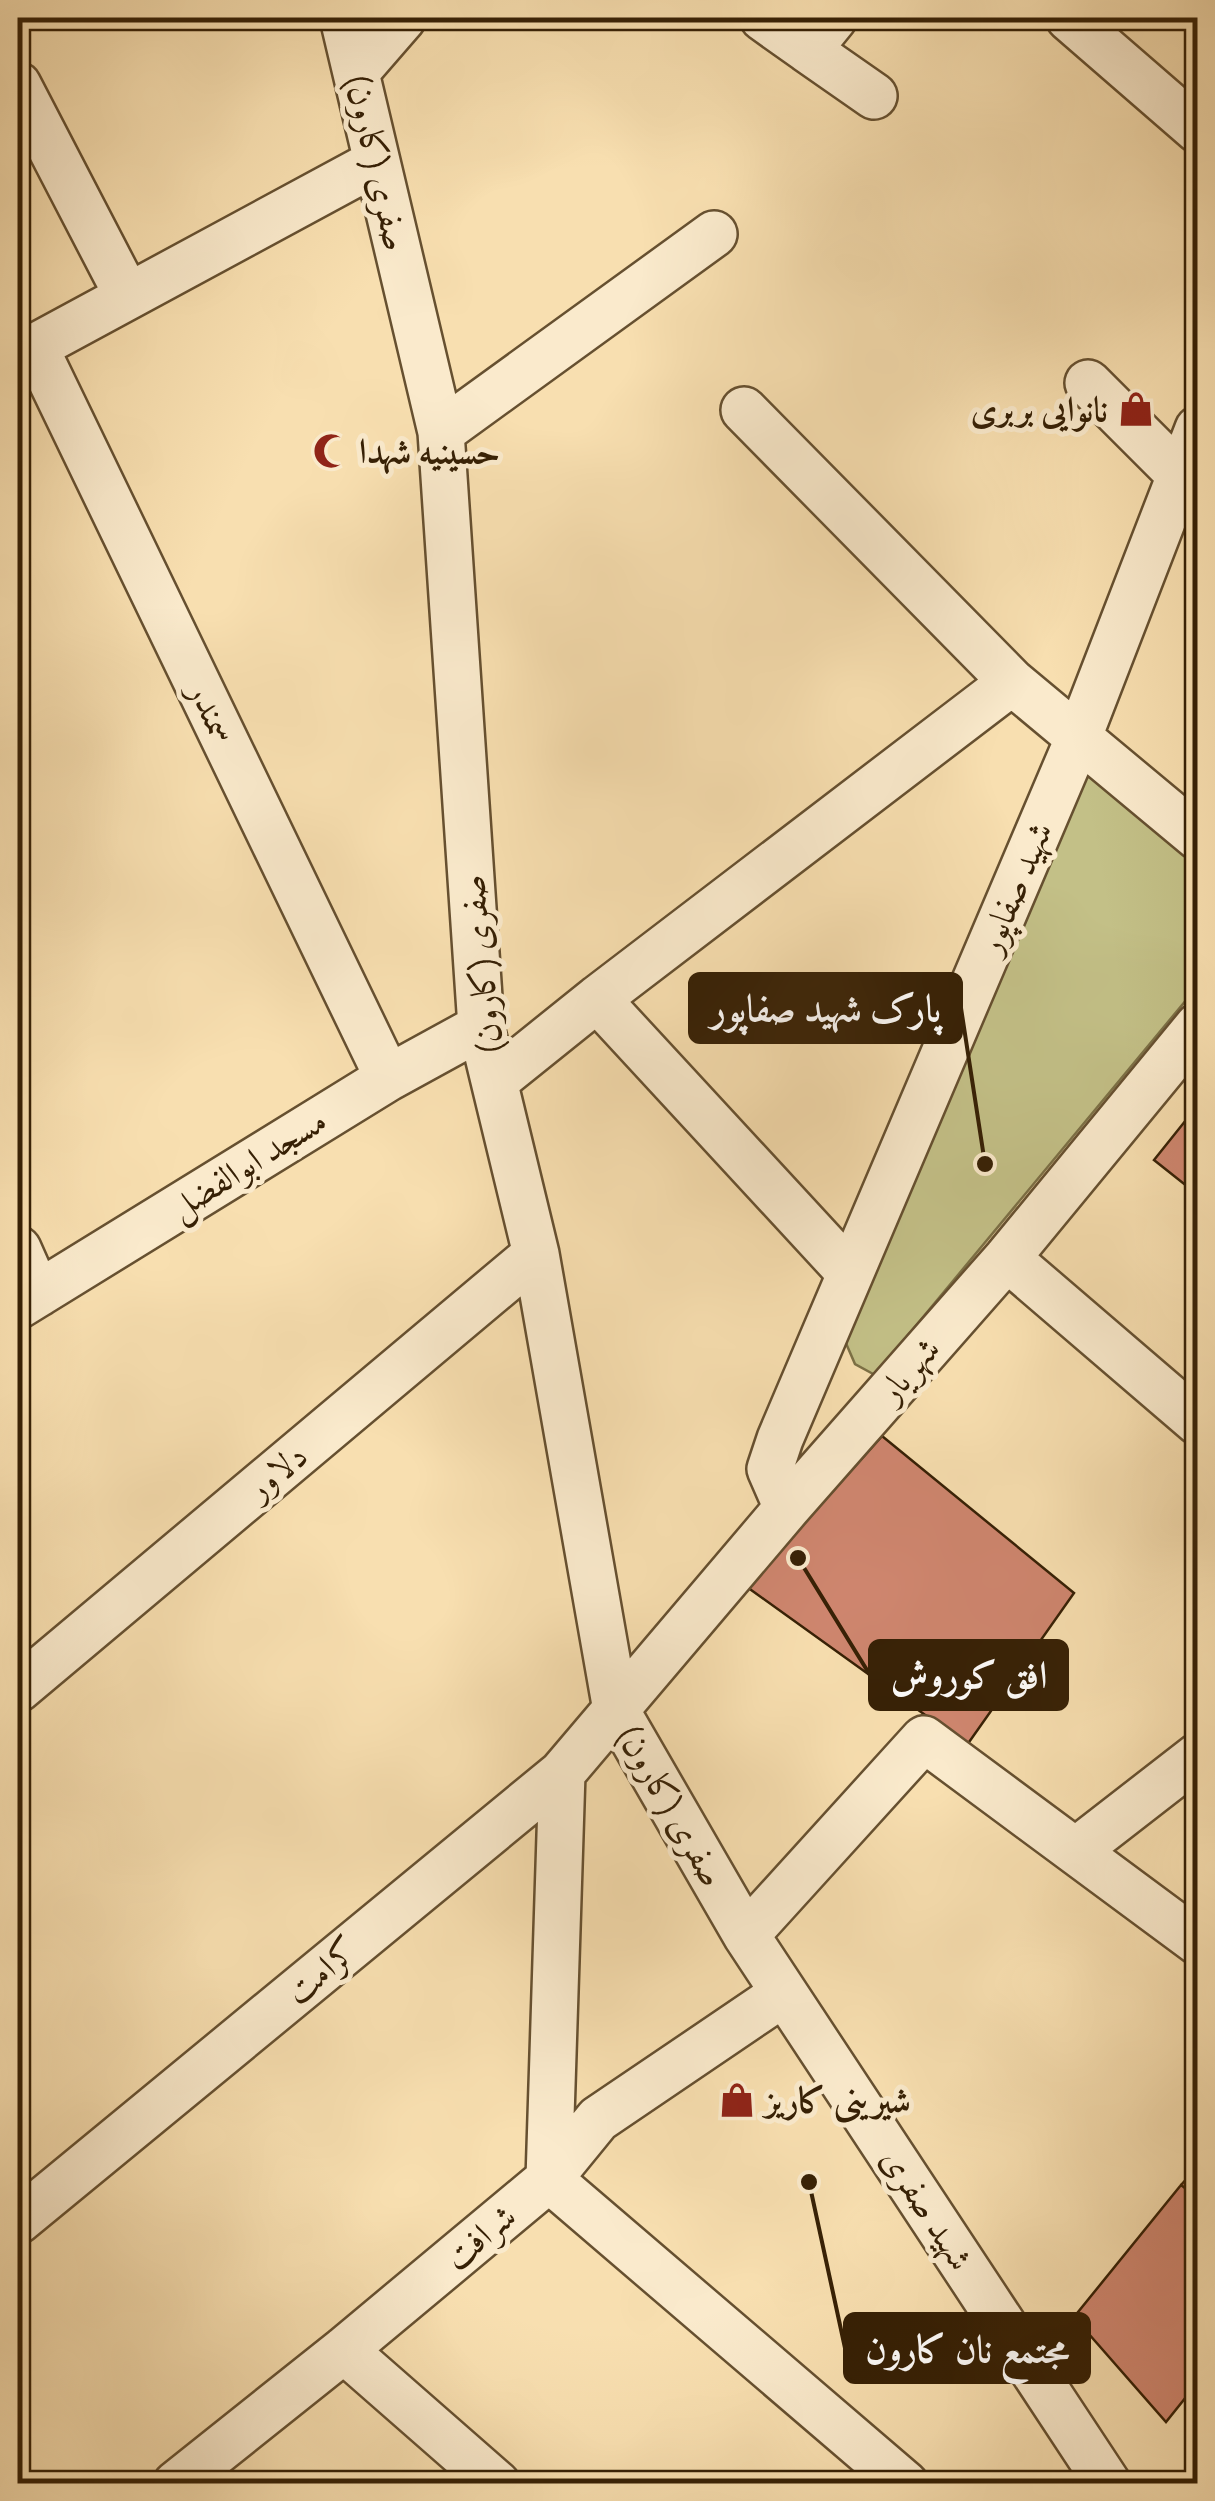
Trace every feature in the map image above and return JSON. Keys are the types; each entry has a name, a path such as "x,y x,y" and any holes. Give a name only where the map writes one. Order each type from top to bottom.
{"street":[{"name":"صفری (کارون)","path":"344,18 375,163 442,432 482,1027 536,1254 616,1710 746,1935"},
{"path":"357,71 404,18"},
{"path":"763,18 821,34 874,96"},
{"path":"1069,18 1198,130"},
{"path":"18,85 128,295"},
{"path":"26,352 375,163"},
{"path":"442,432 714,234"},
{"name":"سمندر","path":"26,352 388,1078"},
{"path":"1088,383 1178,474"},
{"path":"744,410 1012,682 1198,837"},
{"name":"شهید صفاپور","path":"787,1508 770,1469 1078,740 1198,430"},
{"path":"495,1081 1012,682"},
{"path":"597,999 850,1274"},
{"name":"شهریار","path":"616,1710 1007,1258 1198,1026"},
{"name":"مسجد ابوالفضل","path":"28,1300 388,1078 482,1027"},
{"path":"18,1249 28,1300"},
{"name":"دلاور","path":"18,1689 536,1254"},
{"path":"1007,1258 1198,1422"},
{"name":"کرامت","path":"18,2221 562,1773 616,1710"},
{"path":"746,1935 924,1739 1198,1942"},
{"path":"1077,1850 1198,1756"},
{"path":"562,1773 550,2180 905,2484"},
{"name":"شهید صفری","path":"746,1935 1108,2484"},
{"name":"شرافت","path":"176,2484 550,2180 598,2119 784,1992"},
{"path":"344,2350 498,2484"}],"shaded area":[{"path":"1086,761 1197,857 1197,987 875,1375 855,1364 845,1341"}],"building":[{"path":"1198,1105 1198,1195 1154,1160"},
{"path":"882,1436 1074,1593 967,1745 747,1587"},
{"path":"1198,2166 1198,2198 1181,2185"},
{"path":"1181,2185 1198,2198 1198,2382 1166,2422 1074,2317"}],"place":[{"name":"نانوایی بربری","path":"1136,409"},
{"name":"حسینیه شهدا","path":"331,451"},
{"name":"پارک شهید صفاپور","path":"985,1164"},
{"name":"افق کوروش","path":"798,1558"},
{"name":"شیرینی کاریز","path":"737,2100"},
{"name":"مجتمع نان کارون","path":"809,2182"}]}
